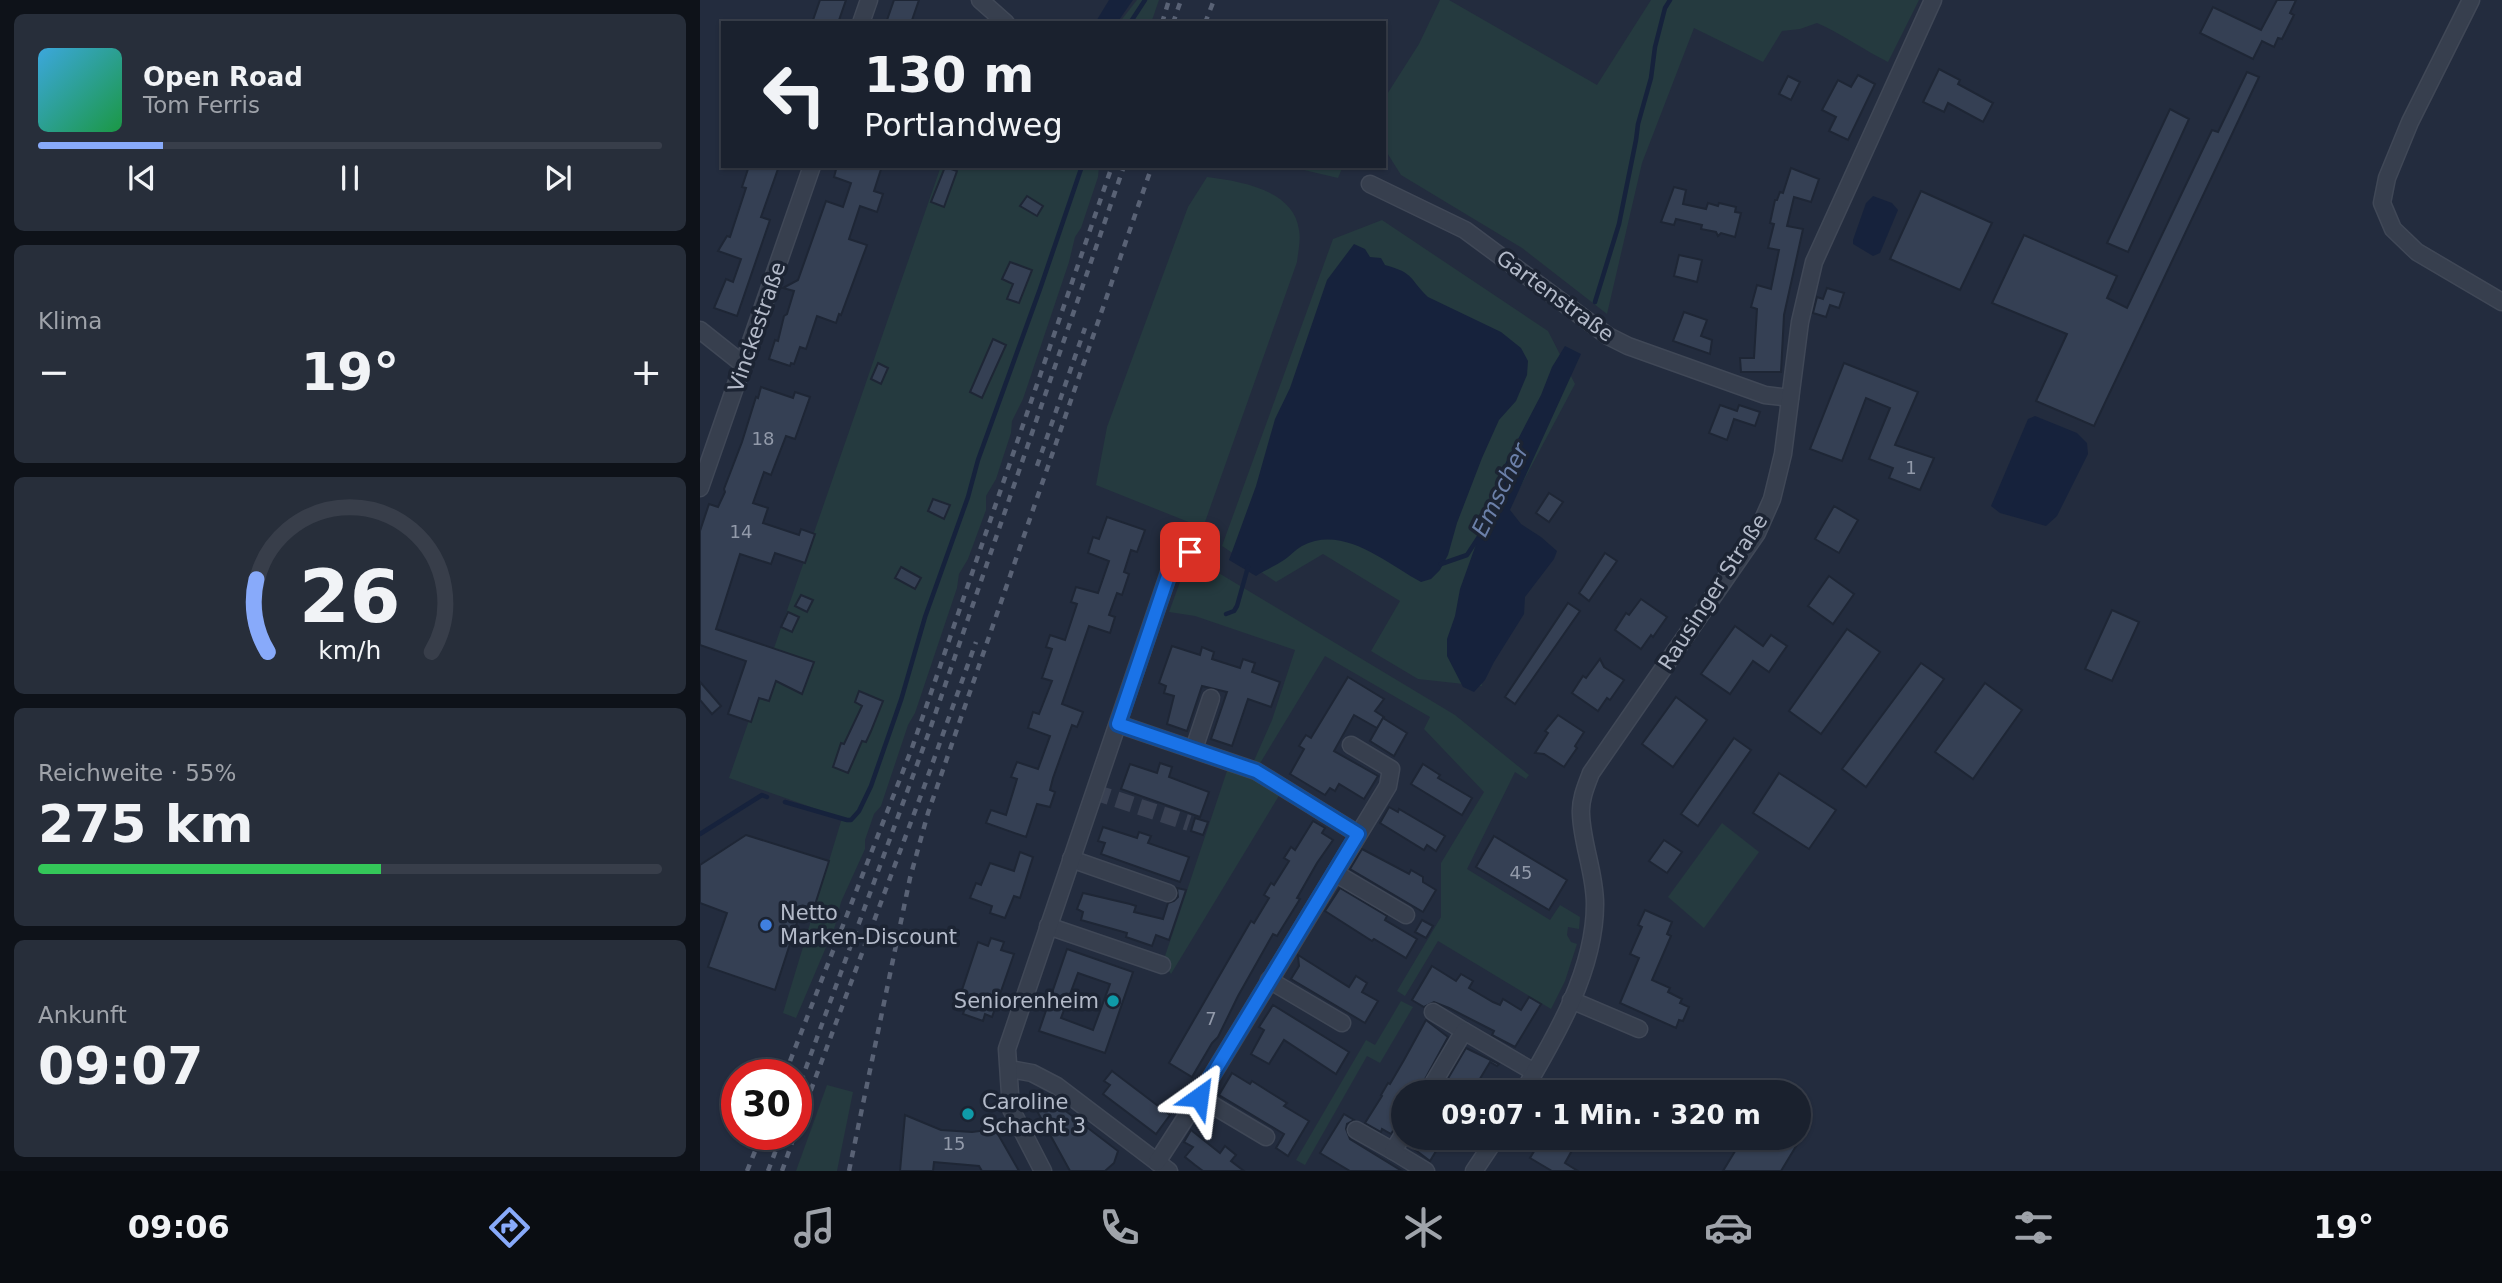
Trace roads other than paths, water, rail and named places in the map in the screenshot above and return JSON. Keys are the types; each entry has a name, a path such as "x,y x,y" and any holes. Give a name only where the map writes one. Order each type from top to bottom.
{"street":[{"path":"862,21 869,0"},
{"path":"980,0 1004,21"},
{"name":"Rausinger Straße","path":"1530,1080 1582,978 1589,953 1595,902 1592,868 1581,814 1583,794 1591,773 1757,533 1772,499 1783,454 1800,322 1814,262 1933,0"},
{"path":"2471,0 2405,132 2387,178 2382,203 2393,229 2417,252 2502,302"},
{"name":"Vinckestraße","path":"700,488 811,168"},
{"name":"Gartenstraße","path":"1370,184 1465,230 1560,302 1623,344 1765,395 1790,398"},
{"path":"700,330 744,365"},
{"path":"1044,1171 1011,1109 1007,1049 1174,558 1190,552"},
{"path":"1194,749 1211,698"},
{"path":"1118,724 1256,771 1358,834"},
{"path":"1009,1069 1032,1073 1057,1086 1163,1166 1199,1097 1388,786 1391,769 1351,745"},
{"path":"1071,859 1168,893"},
{"path":"1335,873 1406,915"},
{"path":"1048,926 1162,965"},
{"path":"1269,980 1342,1023"},
{"path":"1571,1000 1639,1029"},
{"path":"1433,1012 1534,1072"},
{"path":"1435,1080 1464,1031"},
{"path":"1199,1097 1266,1137"},
{"path":"1356,1130 1426,1171"},
{"path":"1474,1171 1488,1150"}],"water":[{"path":"1109,0 1133,0 1118,21 1096,21"},
{"path":"1873,196 1892,203 1898,210 1880,253 1873,256 1853,244 1853,240 1866,203"},
{"path":"1354,244 1365,249 1370,257 1381,258 1385,265 1407,274 1428,297 1501,332 1521,348 1528,361 1527,375 1516,401 1499,420 1457,523 1448,555 1440,570 1431,579 1421,582 1379,556 1333,540 1317,540 1302,546 1256,576 1229,560 1256,486 1275,419 1290,388 1327,280"},
{"path":"1565,346 1581,354 1510,510 1521,524 1557,551 1554,559 1525,597 1524,614 1485,680 1474,692 1463,687 1447,656 1447,639 1460,589 1504,466"},
{"path":"2035,416 2077,433 2087,443 2088,454 2057,516 2046,526 2000,513 1991,506 2028,419"}],"waterway":[{"path":"1131,21 1145,0"},
{"name":"Emscher","path":"1595,302 1619,224 1638,124 1651,78 1655,47 1665,8 1670,0"},
{"path":"785,802 851,820 859,811 871,786 978,460 1081,168"},
{"name":"Emscher","path":"1441,564 1467,555 1482,532"},
{"name":"Emscher","path":"1226,614 1234,611 1237,606 1248,567"},
{"name":"Emscher","path":"700,834 762,795 767,797"}],"tunnel":[{"path":"1094,792 1189,823"}],"railway":[{"path":"1163,21 1169,0"},
{"path":"1174,21 1181,0"},
{"path":"1206,21 1214,0"},
{"path":"791,1059 912,748 1111,168"},
{"path":"809,1059 929,732 1123,168"},
{"path":"849,1171 910,878 928,813 1151,168"},
{"path":"1037,466 1085,328"},
{"path":"812,1087 976,642"},
{"path":"747,1171 756,1150"},
{"path":"768,1171 776,1150"},
{"path":"782,1171 789,1150"}],"place":[{"name":"Netto Marken-Discount","path":"766,925"},
{"name":"Seniorenheim","path":"1113,1001"},
{"name":"Caroline Schacht 3","path":"968,1114"}]}
